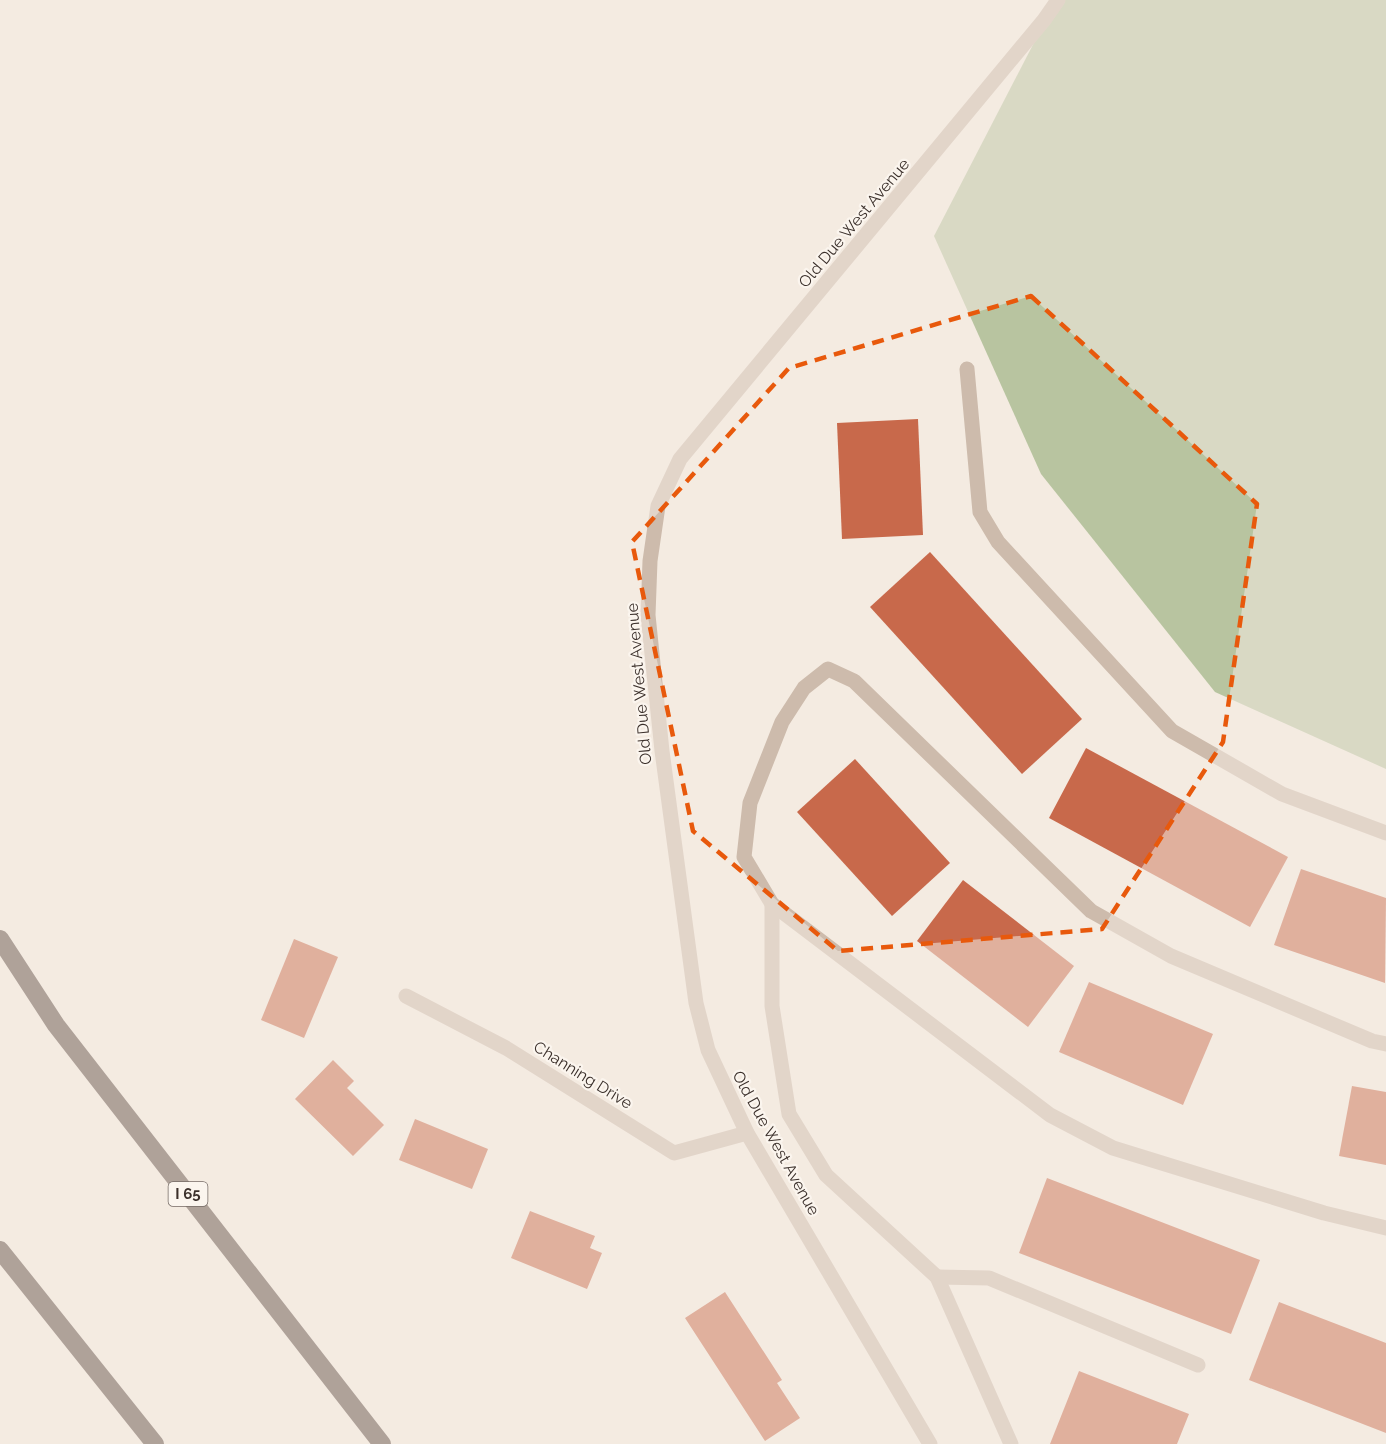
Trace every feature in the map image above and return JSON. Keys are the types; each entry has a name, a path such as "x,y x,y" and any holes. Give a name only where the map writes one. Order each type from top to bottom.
{"highway":[{"name":"I 65","path":"0,939 56,1025 382,1444"},
{"path":"0,1250 155,1444"}],"street":[{"name":"Old Due West Avenue","path":"930,1444 747,1133 708,1050 696,1003 662,751 648,615 650,561 658,506 680,459 1007,65 1058,0"},
{"path":"967,369 980,512 998,542 1172,731 1282,794 1386,833"},
{"path":"1386,1044 1372,1041 1171,956 1091,911 854,681 828,669 804,688 782,722 750,803 744,857 772,904 1050,1115 1113,1148 1324,1213 1386,1228"},
{"path":"772,904 772,1006 789,1114 826,1175 937,1277 1011,1444"},
{"name":"Channing Drive","path":"406,996 506,1048 674,1153 747,1133"},
{"path":"937,1277 989,1278 1198,1365"}],"highlighted area":[{"path":"1031,296 1257,504 1223,742 1102,929 838,951 693,831 632,542 789,368"}],"green space":[{"path":"1056,0 1386,0 1386,769 1215,692 1041,474 934,236"}],"building":[{"path":"918,419 923,535 842,539 837,423"},
{"path":"930,552 1082,719 1022,774 870,607"},
{"path":"1086,748 1288,857 1250,927 1049,818"},
{"path":"855,759 950,863 892,916 797,812"},
{"path":"1301,869 1386,898 1385,983 1274,945"},
{"path":"963,880 1074,966 1028,1027 917,941"},
{"path":"294,939 338,957 304,1038 261,1020"},
{"path":"1089,982 1213,1034 1183,1105 1059,1052"},
{"path":"333,1060 354,1081 347,1088 384,1125 353,1156 295,1099"},
{"path":"1352,1086 1386,1092 1386,1165 1339,1156"},
{"path":"415,1119 488,1149 472,1189 399,1160"},
{"path":"1047,1178 1260,1260 1231,1334 1019,1253"},
{"path":"530,1211 595,1236 590,1248 602,1253 587,1289 511,1258"},
{"path":"725,1292 782,1380 777,1383 800,1418 765,1441 685,1318"},
{"path":"1279,1302 1386,1343 1386,1433 1249,1380"},
{"path":"1079,1371 1189,1414 1177,1444 1050,1444"}]}
